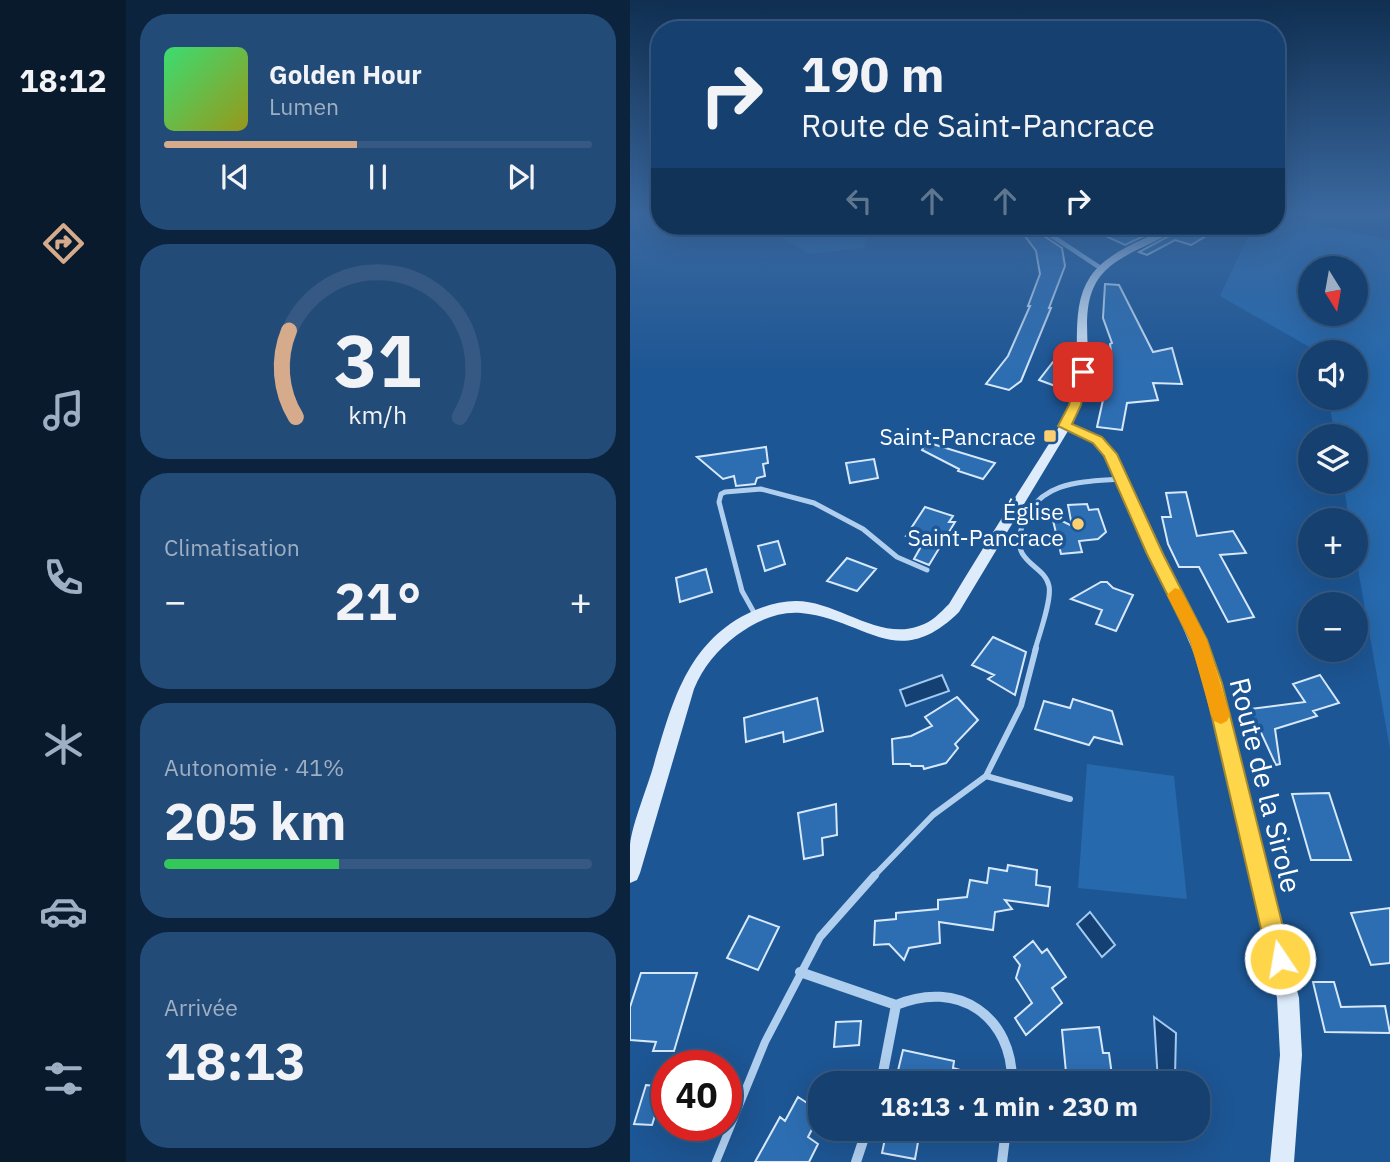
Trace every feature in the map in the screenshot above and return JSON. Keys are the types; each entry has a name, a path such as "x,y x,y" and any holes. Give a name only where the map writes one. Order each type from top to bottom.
{"street":[{"path":"630,873 684,694 703,658 730,631 756,616 787,607 812,608 886,635 908,635 933,629 954,608 1065,426 1075,405 1082,382 1088,291 1093,278 1102,268"},
{"name":"Route de la Sirole","path":"1065,426 1097,440 1110,454 1202,651 1213,683 1288,998 1291,1026 1282,1162"},
{"path":"800,972 896,1005 915,997 939,995 962,999 996,1027 1009,1052 1011,1071"},
{"path":"884,1071 896,1005"},
{"path":"856,1162 863,1141"},
{"path":"1002,1162 1005,1141"}],"lane":[{"path":"716,1162 765,1042 820,937 845,906 933,815 986,776 1021,706 1050,591 1048,579 1022,553 1019,538 1025,518 1037,500 1052,487 1122,479"},
{"path":"756,616 742,591 719,502 721,494 725,492 760,487 798,497 846,519 866,531 898,558 927,570"},
{"path":"986,776 1070,799"}],"shaded area":[{"path":"1234,267 1298,267 1298,326 1368,326 1368,267 1390,267 1390,749 1368,625 1368,592 1362,592 1360,578 1368,578 1368,508 1347,508 1345,494 1368,494 1368,424 1333,424 1330,410 1368,410 1368,340 1298,341 1220,296"},
{"path":"942,675 949,691 906,706 900,690"},
{"path":"1087,764 1174,776 1187,899 1078,888"},
{"path":"1090,912 1115,945 1102,957 1077,924"},
{"path":"1154,1017 1176,1033 1175,1071 1157,1071"}],"building":[{"path":"1039,267 1065,267 1021,381 1009,390 986,384 1008,356 1030,306 1040,274"},
{"path":"1105,284 1119,285 1153,352 1172,348 1182,384 1153,383 1158,400 1127,403 1122,430 1097,427 1107,382 1096,382 1091,357 1107,356 1106,351 1111,351 1112,343 1103,318"},
{"path":"1066,354 1074,359 1074,372 1058,387 1039,380 1053,362"},
{"path":"926,442 995,463 983,479 958,471 959,469 922,450"},
{"path":"766,447 768,463 763,464 765,476 757,478 755,484 736,486 734,476 723,479 697,457"},
{"path":"874,459 878,478 850,483 846,463"},
{"path":"1186,492 1197,536 1233,531 1246,553 1220,555 1254,617 1228,622 1199,567 1179,567 1168,544 1162,517 1171,517 1166,493"},
{"name":"Église Saint-Pancrace","path":"1087,504 1089,510 1098,509 1106,532 1098,539 1079,541 1082,552 1061,554 1052,516 1072,526 1068,505"},
{"path":"925,507 953,516 949,522 955,522 929,565 914,559 924,541 906,536"},
{"path":"778,541 785,564 765,571 758,546"},
{"path":"847,558 876,569 857,591 827,581"},
{"path":"706,569 712,592 680,602 676,578"},
{"path":"1101,582 1107,582 1113,588 1133,595 1116,631 1096,624 1102,610 1071,599"},
{"path":"993,637 1026,652 1015,695 988,679 994,675 972,665"},
{"path":"1320,675 1339,703 1313,711 1317,716 1275,729 1280,764 1276,765 1250,709 1305,702 1293,684"},
{"path":"957,697 978,720 955,744 958,748 946,763 924,769 923,766 893,764 892,739 911,736 932,726 925,717"},
{"path":"817,698 823,731 784,742 783,732 746,742 744,718"},
{"path":"1073,699 1112,711 1122,744 1094,737 1089,745 1035,729 1044,701 1070,708"},
{"path":"1329,793 1351,860 1311,860 1292,794"},
{"path":"836,804 837,835 822,838 823,855 804,859 798,813"},
{"path":"1008,865 1037,870 1036,885 1050,887 1048,906 1005,900 1012,909 995,912 993,930 939,922 940,943 909,948 904,960 889,944 874,945 875,921 896,919 896,913 938,909 938,900 967,897 970,880 987,883 989,868 1007,871"},
{"path":"1390,908 1390,963 1371,965 1351,913"},
{"path":"749,916 779,927 758,970 727,958"},
{"path":"1033,941 1042,953 1047,949 1066,977 1052,988 1062,1003 1026,1035 1015,1018 1032,1003 1016,978 1020,965 1014,957"},
{"path":"641,973 697,973 674,1050 653,1050 656,1042 630,1040 630,1007"},
{"path":"1313,982 1334,982 1341,1007 1385,1006 1390,1033 1325,1032"},
{"path":"861,1021 859,1045 834,1047 836,1022"},
{"path":"1099,1027 1103,1053 1109,1053 1111,1071 1066,1071 1062,1030"},
{"path":"903,1050 954,1061 953,1068 964,1071 898,1071"},
{"path":"646,1085 651,1086 651,1125 634,1124"},
{"path":"798,1097 808,1104 808,1141 818,1144 809,1162 755,1162 780,1117 785,1121"},
{"path":"884,1141 918,1141 915,1159 882,1153"}],"slow traffic":[{"path":"1175,595 1198,640 1221,715"}],"place":[{"name":"Saint-Pancrace","path":"1050,436"},
{"name":"Église Saint-Pancrace","path":"1078,524"}],"route":[{"path":"1083,372 1075,405 1065,426 1084,432 1097,440 1110,454 1137,516 1198,640 1213,683 1280,959"}]}
